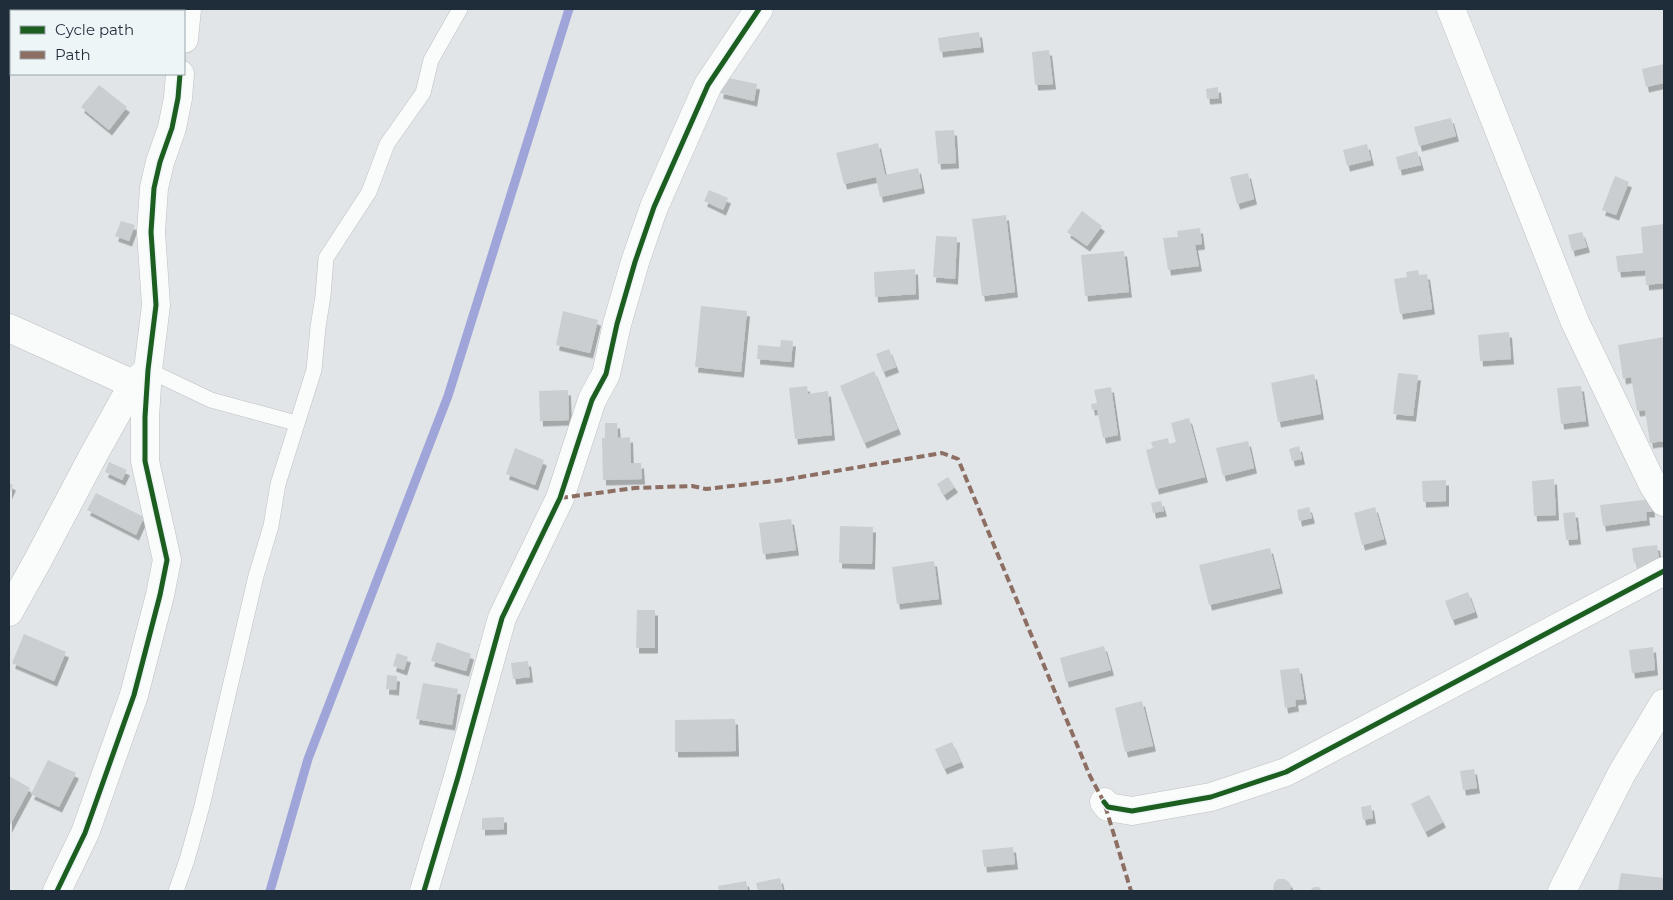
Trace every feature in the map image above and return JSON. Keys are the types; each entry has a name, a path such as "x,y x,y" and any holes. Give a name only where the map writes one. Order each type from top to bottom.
{"street":[{"path":"185,28 187,9"},
{"path":"424,891 502,618 560,498 592,400 606,374 617,324 632,271 654,207 708,85 759,9"},
{"path":"1451,9 1575,322 1653,485 1664,502"},
{"path":"9,612 90,462 140,377 156,305 151,232 154,188 160,162 172,128 178,98 180,75"},
{"path":"9,328 140,377"},
{"path":"57,891 85,833 134,694 160,595 167,560 145,461 144,417 140,377"},
{"path":"1104,802 1108,807 1132,811 1211,797 1286,772 1664,571"},
{"path":"1562,891 1622,773 1664,703"}],"lane":[{"path":"176,891 202,806 256,576 271,526 278,484 314,370 326,258 369,192 387,144 423,93 431,60 460,9"},
{"path":"140,377 210,400 296,423"}],"building":[{"path":"9,9 77,9 10,10 9,34"},
{"path":"979,32 981,47 940,52 938,38"},
{"path":"1049,50 1053,84 1035,85 1032,52"},
{"path":"1664,64 1664,83 1646,87 1642,69"},
{"path":"724,77 757,84 754,101 720,93"},
{"path":"99,85 127,107 109,130 81,107"},
{"path":"1218,87 1219,98 1207,99 1206,89"},
{"path":"1451,118 1456,136 1419,146 1414,127"},
{"path":"954,130 956,163 938,164 935,131"},
{"path":"878,143 885,175 918,168 922,188 880,197 876,177 844,184 836,153"},
{"path":"1367,144 1371,160 1347,166 1343,150"},
{"path":"1417,151 1421,165 1399,170 1396,157"},
{"path":"1248,173 1254,199 1237,204 1230,177"},
{"path":"1615,176 1629,182 1616,215 1602,210"},
{"path":"709,190 728,198 723,210 704,201"},
{"path":"1082,211 1102,226 1087,246 1067,232"},
{"path":"1006,215 1015,292 982,296 972,219"},
{"path":"121,221 135,225 129,241 115,236"},
{"path":"1664,224 1664,283 1646,285 1645,270 1618,272 1616,256 1643,253 1641,227"},
{"path":"1200,228 1202,244 1195,245 1199,266 1168,270 1163,238 1178,237 1177,231"},
{"path":"1582,232 1587,247 1572,251 1568,235"},
{"path":"936,236 957,237 955,279 933,277"},
{"path":"1124,251 1129,292 1085,296 1081,255"},
{"path":"915,269 916,294 875,297 874,272"},
{"path":"1418,270 1419,275 1427,274 1432,309 1400,314 1394,279 1407,277 1406,272"},
{"path":"701,306 747,311 741,372 695,367"},
{"path":"563,311 598,320 590,353 556,345"},
{"path":"1509,332 1511,359 1480,361 1478,335"},
{"path":"1664,337 1664,441 1650,443 1645,410 1637,411 1631,377 1623,379 1618,345"},
{"path":"781,340 793,341 791,362 757,359 758,345 780,347"},
{"path":"889,349 896,367 883,372 876,354"},
{"path":"874,371 898,429 864,443 840,386"},
{"path":"1398,373 1418,375 1413,416 1393,414"},
{"path":"1314,374 1321,414 1278,422 1271,383"},
{"path":"807,386 808,394 828,391 832,435 795,439 789,388"},
{"path":"1581,386 1586,421 1561,424 1557,388"},
{"path":"1111,387 1118,435 1103,438 1097,409 1092,410 1091,404 1097,403 1094,390"},
{"path":"568,390 569,420 540,421 539,391"},
{"path":"1189,418 1205,477 1156,489 1146,450 1153,448 1151,442 1168,438 1169,444 1176,442 1171,423"},
{"path":"605,423 617,423 618,438 630,437 631,463 641,463 642,479 603,480 602,438 605,438"},
{"path":"1248,441 1254,468 1223,476 1216,448"},
{"path":"1299,446 1302,459 1292,461 1289,449"},
{"path":"515,448 544,460 535,485 506,474"},
{"path":"109,462 127,470 122,480 105,472"},
{"path":"948,477 955,487 944,495 937,484"},
{"path":"1554,479 1556,515 1534,516 1532,481"},
{"path":"1446,480 1446,501 1423,502 1422,481"},
{"path":"9,483 13,485 9,494"},
{"path":"96,493 144,517 136,535 87,510"},
{"path":"1651,499 1652,512 1646,512 1647,520 1603,526 1600,505"},
{"path":"1161,501 1164,511 1153,513 1151,503"},
{"path":"1309,507 1312,518 1299,521 1297,510"},
{"path":"1375,507 1384,539 1362,545 1354,513"},
{"path":"1575,512 1578,539 1566,540 1563,513"},
{"path":"791,519 796,550 763,554 759,523"},
{"path":"840,526 873,527 872,564 839,563"},
{"path":"1657,545 1660,567 1638,569 1637,563 1634,563 1632,548"},
{"path":"1270,548 1280,588 1209,605 1199,565"},
{"path":"934,561 939,599 897,604 892,567"},
{"path":"1468,592 1475,612 1452,620 1445,601"},
{"path":"637,610 655,610 655,648 636,648"},
{"path":"24,634 66,652 54,681 12,663"},
{"path":"437,642 471,654 466,671 431,661"},
{"path":"1104,646 1111,670 1066,682 1060,658"},
{"path":"1653,647 1655,670 1632,673 1629,650"},
{"path":"397,653 408,657 404,670 393,666"},
{"path":"528,661 530,677 513,679 511,663"},
{"path":"1299,668 1304,699 1295,700 1296,706 1285,708 1280,670"},
{"path":"387,675 397,676 396,690 386,689"},
{"path":"423,683 458,689 452,725 416,719"},
{"path":"1142,701 1153,746 1125,752 1115,708"},
{"path":"735,719 736,751 675,752 675,720"},
{"path":"952,742 961,762 944,769 935,749"},
{"path":"48,760 76,773 59,807 31,794"},
{"path":"1474,769 1477,788 1463,790 1460,771"},
{"path":"9,776 30,788 9,827"},
{"path":"1429,795 1443,822 1425,832 1411,804"},
{"path":"1371,805 1373,818 1363,820 1361,807"},
{"path":"504,817 504,829 482,830 482,818"},
{"path":"1013,847 1015,864 984,867 982,850"},
{"path":"1621,873 1664,878 1662,891 1618,891"},
{"path":"780,878 783,891 758,891 756,883"},
{"path":"1278,879 1284,879 1289,882 1291,886 1290,891 1275,891 1273,889 1274,883"},
{"path":"746,881 748,891 719,891 718,886"},
{"path":"1314,887 1319,887 1322,891 1309,891"}],"waterway":[{"path":"270,891 308,759 448,396 569,9"}],"marked path":[{"path":"560,498 635,488 692,486 706,489 783,480 942,453 958,459 1090,776 1104,802 1131,891"}],"cycle path":[{"path":"424,891 502,618 560,498 592,400 606,374 617,324 635,262 654,207 708,85 759,9"},
{"path":"57,891 85,833 134,695 160,595 167,560 145,461 145,417 148,370 156,305 151,232 154,188 160,162 172,128 178,98 180,75"},
{"path":"1104,802 1108,807 1132,811 1211,797 1286,772 1664,571"}]}
